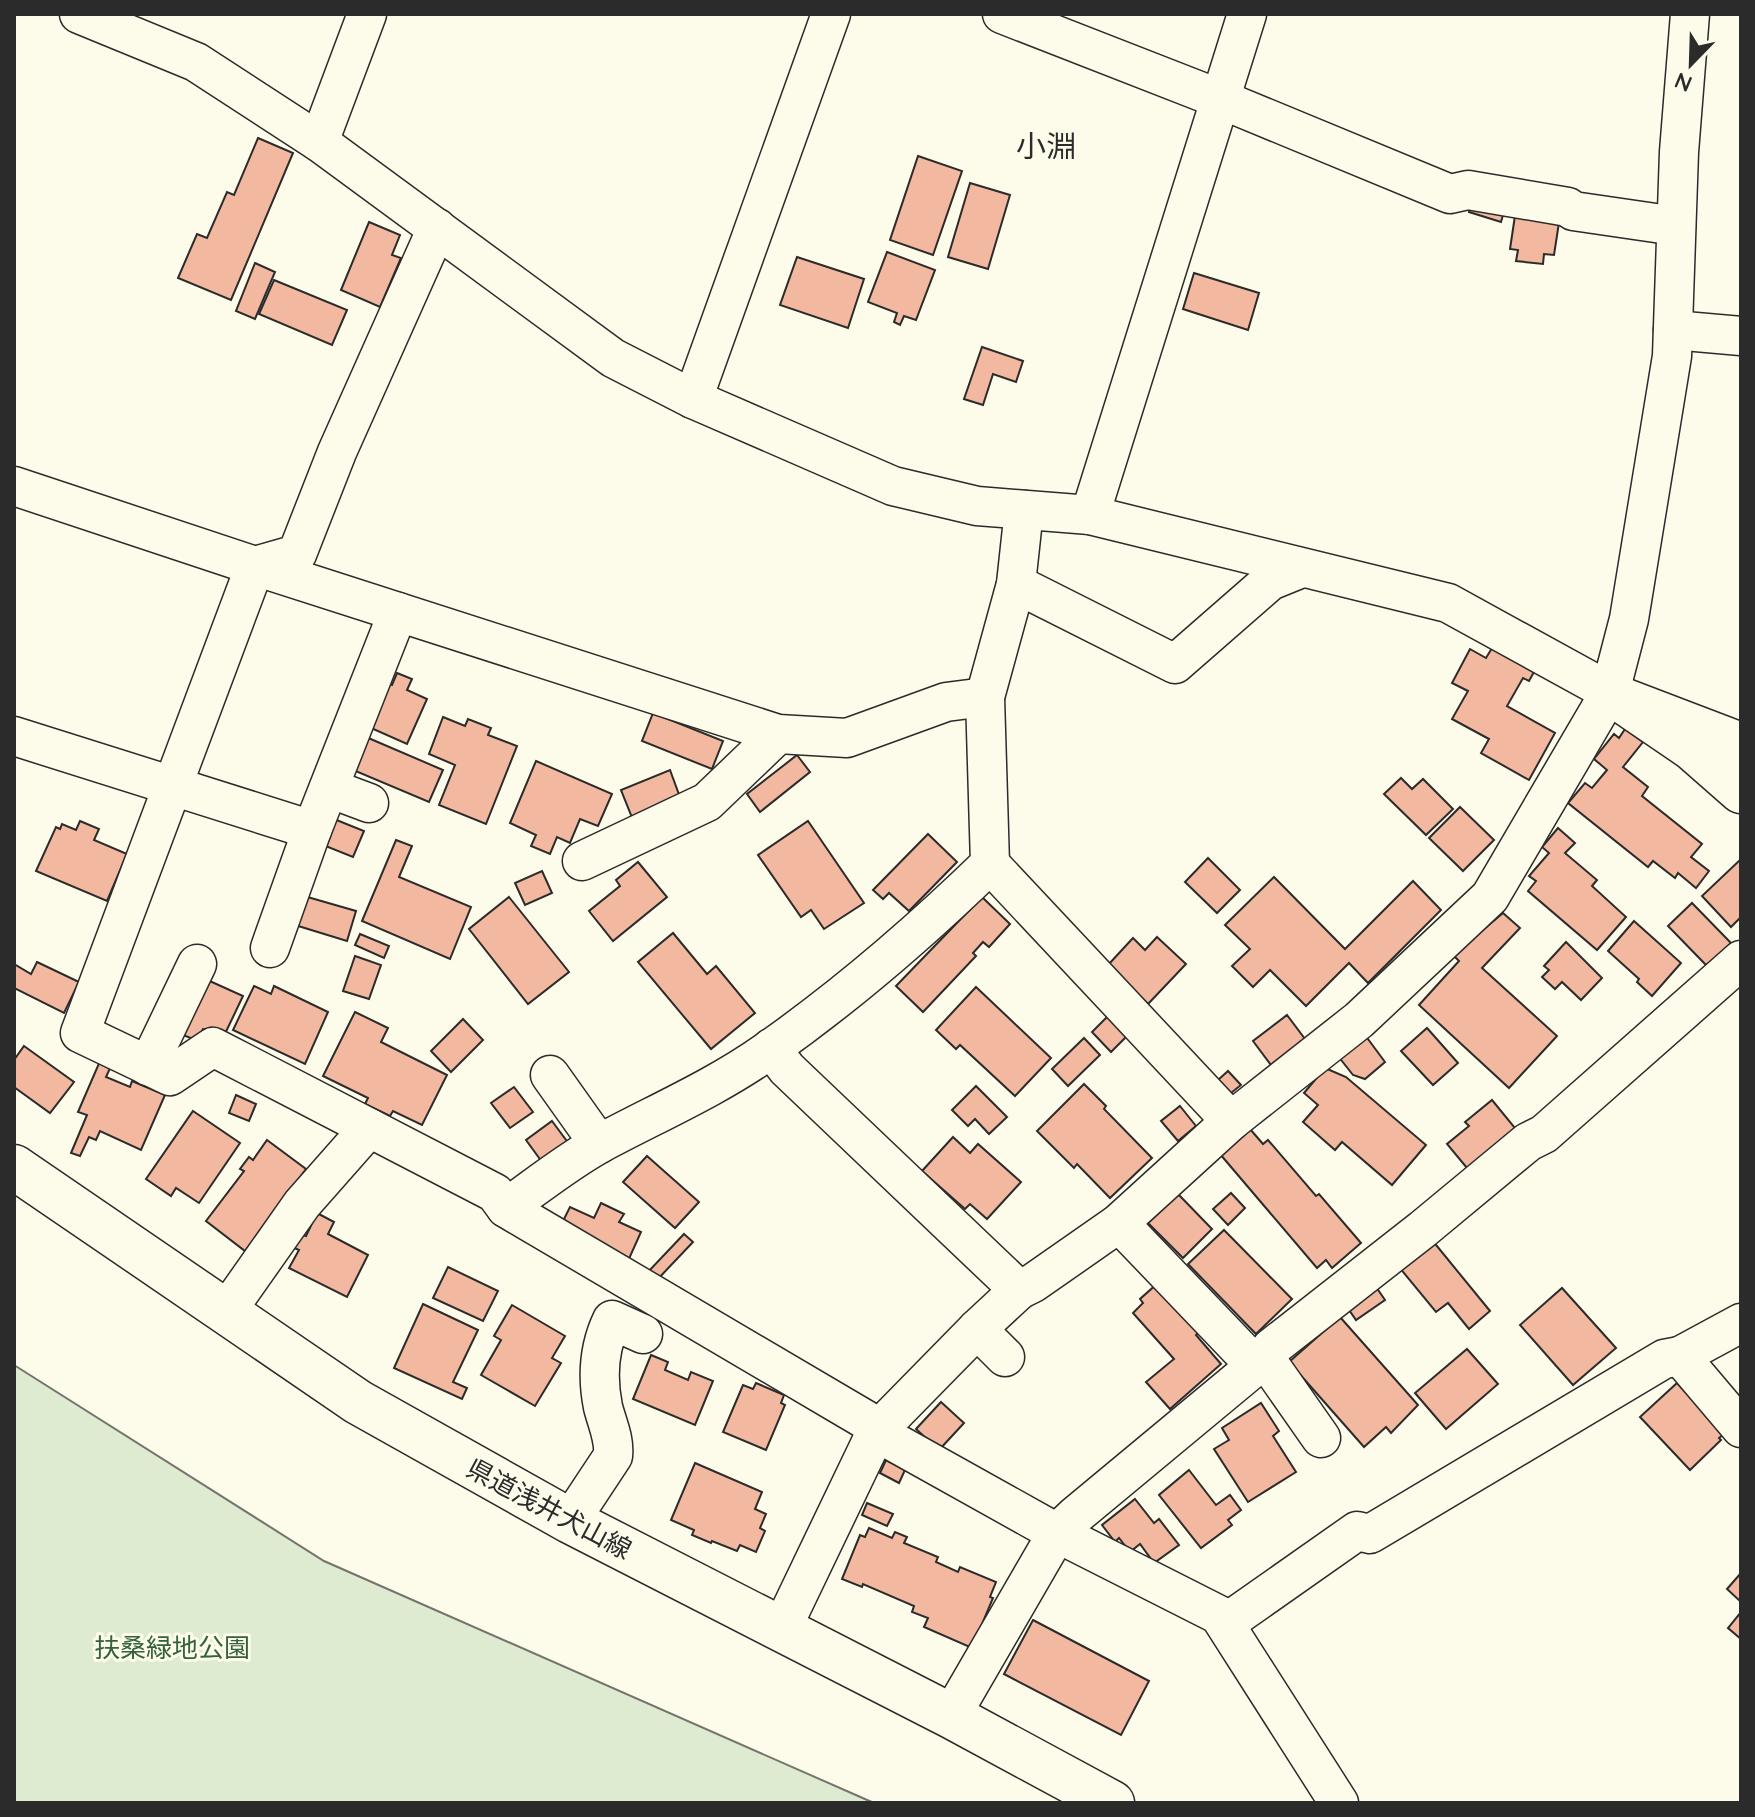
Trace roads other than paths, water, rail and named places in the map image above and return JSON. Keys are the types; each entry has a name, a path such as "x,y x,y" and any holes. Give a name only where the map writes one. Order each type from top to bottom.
{"main road":[{"path":"1610,692 1692,748 1741,791"},
{"name":"県道浅井犬山線","path":"14,1167 358,1402 570,1521 951,1716 1112,1803"}],"street":[{"path":"79,14 196,62 319,142 613,358 693,399 893,486 977,506 1090,515 1448,603 1610,692 1741,742"},
{"path":"319,142 367,14"},
{"path":"693,399 831,14"},
{"path":"1002,14 1220,99 1450,194 1468,190 1568,207 1573,211 1676,226"},
{"path":"1090,515 1247,14"},
{"path":"781,1630 876,1432 1019,1290 1119,1223 1231,1121 1359,1020 1490,897 1610,692 1629,619 1672,356 1679,152 1690,14"},
{"path":"255,566 297,554 337,452 437,228"},
{"path":"1673,330 1741,336"},
{"path":"14,486 778,734 847,738 946,702 985,697"},
{"path":"1024,510 1016,584 985,697 990,864 1231,1121"},
{"path":"255,566 80,1033 170,1076 213,1047 495,1193 506,1208 866,1420 876,1432 1057,1533 1219,1615 1339,1803"},
{"path":"1016,584 1175,664 1270,581 1302,568"},
{"path":"270,948 312,830 398,612"},
{"path":"582,861 707,802 778,734"},
{"path":"14,736 312,830"},
{"path":"329,788 369,803"},
{"path":"506,1208 599,1144 673,1107 771,1048 936,917 990,864"},
{"path":"951,1716 1057,1533 1260,1361 1271,1348 1528,1142 1544,1134 1741,960"},
{"path":"148,1066 197,964"},
{"path":"771,1048 787,1069 1019,1290"},
{"path":"550,1075 599,1144"},
{"path":"226,1312 302,1204 369,1128"},
{"path":"1119,1223 1260,1361 1321,1438"},
{"path":"570,1521 613,1456 614,1447 600,1379 600,1356 607,1331 612,1320 643,1334"},
{"path":"1226,1623 1357,1531 1370,1534 1664,1359 1680,1356 1741,1323"},
{"path":"977,1329 1005,1357"},
{"path":"1680,1356 1741,1428"}],"district":[{"name":"小淵","path":"1046,147"}],"park label":[{"name":"扶桑緑地公園","path":"172,1648"}]}
